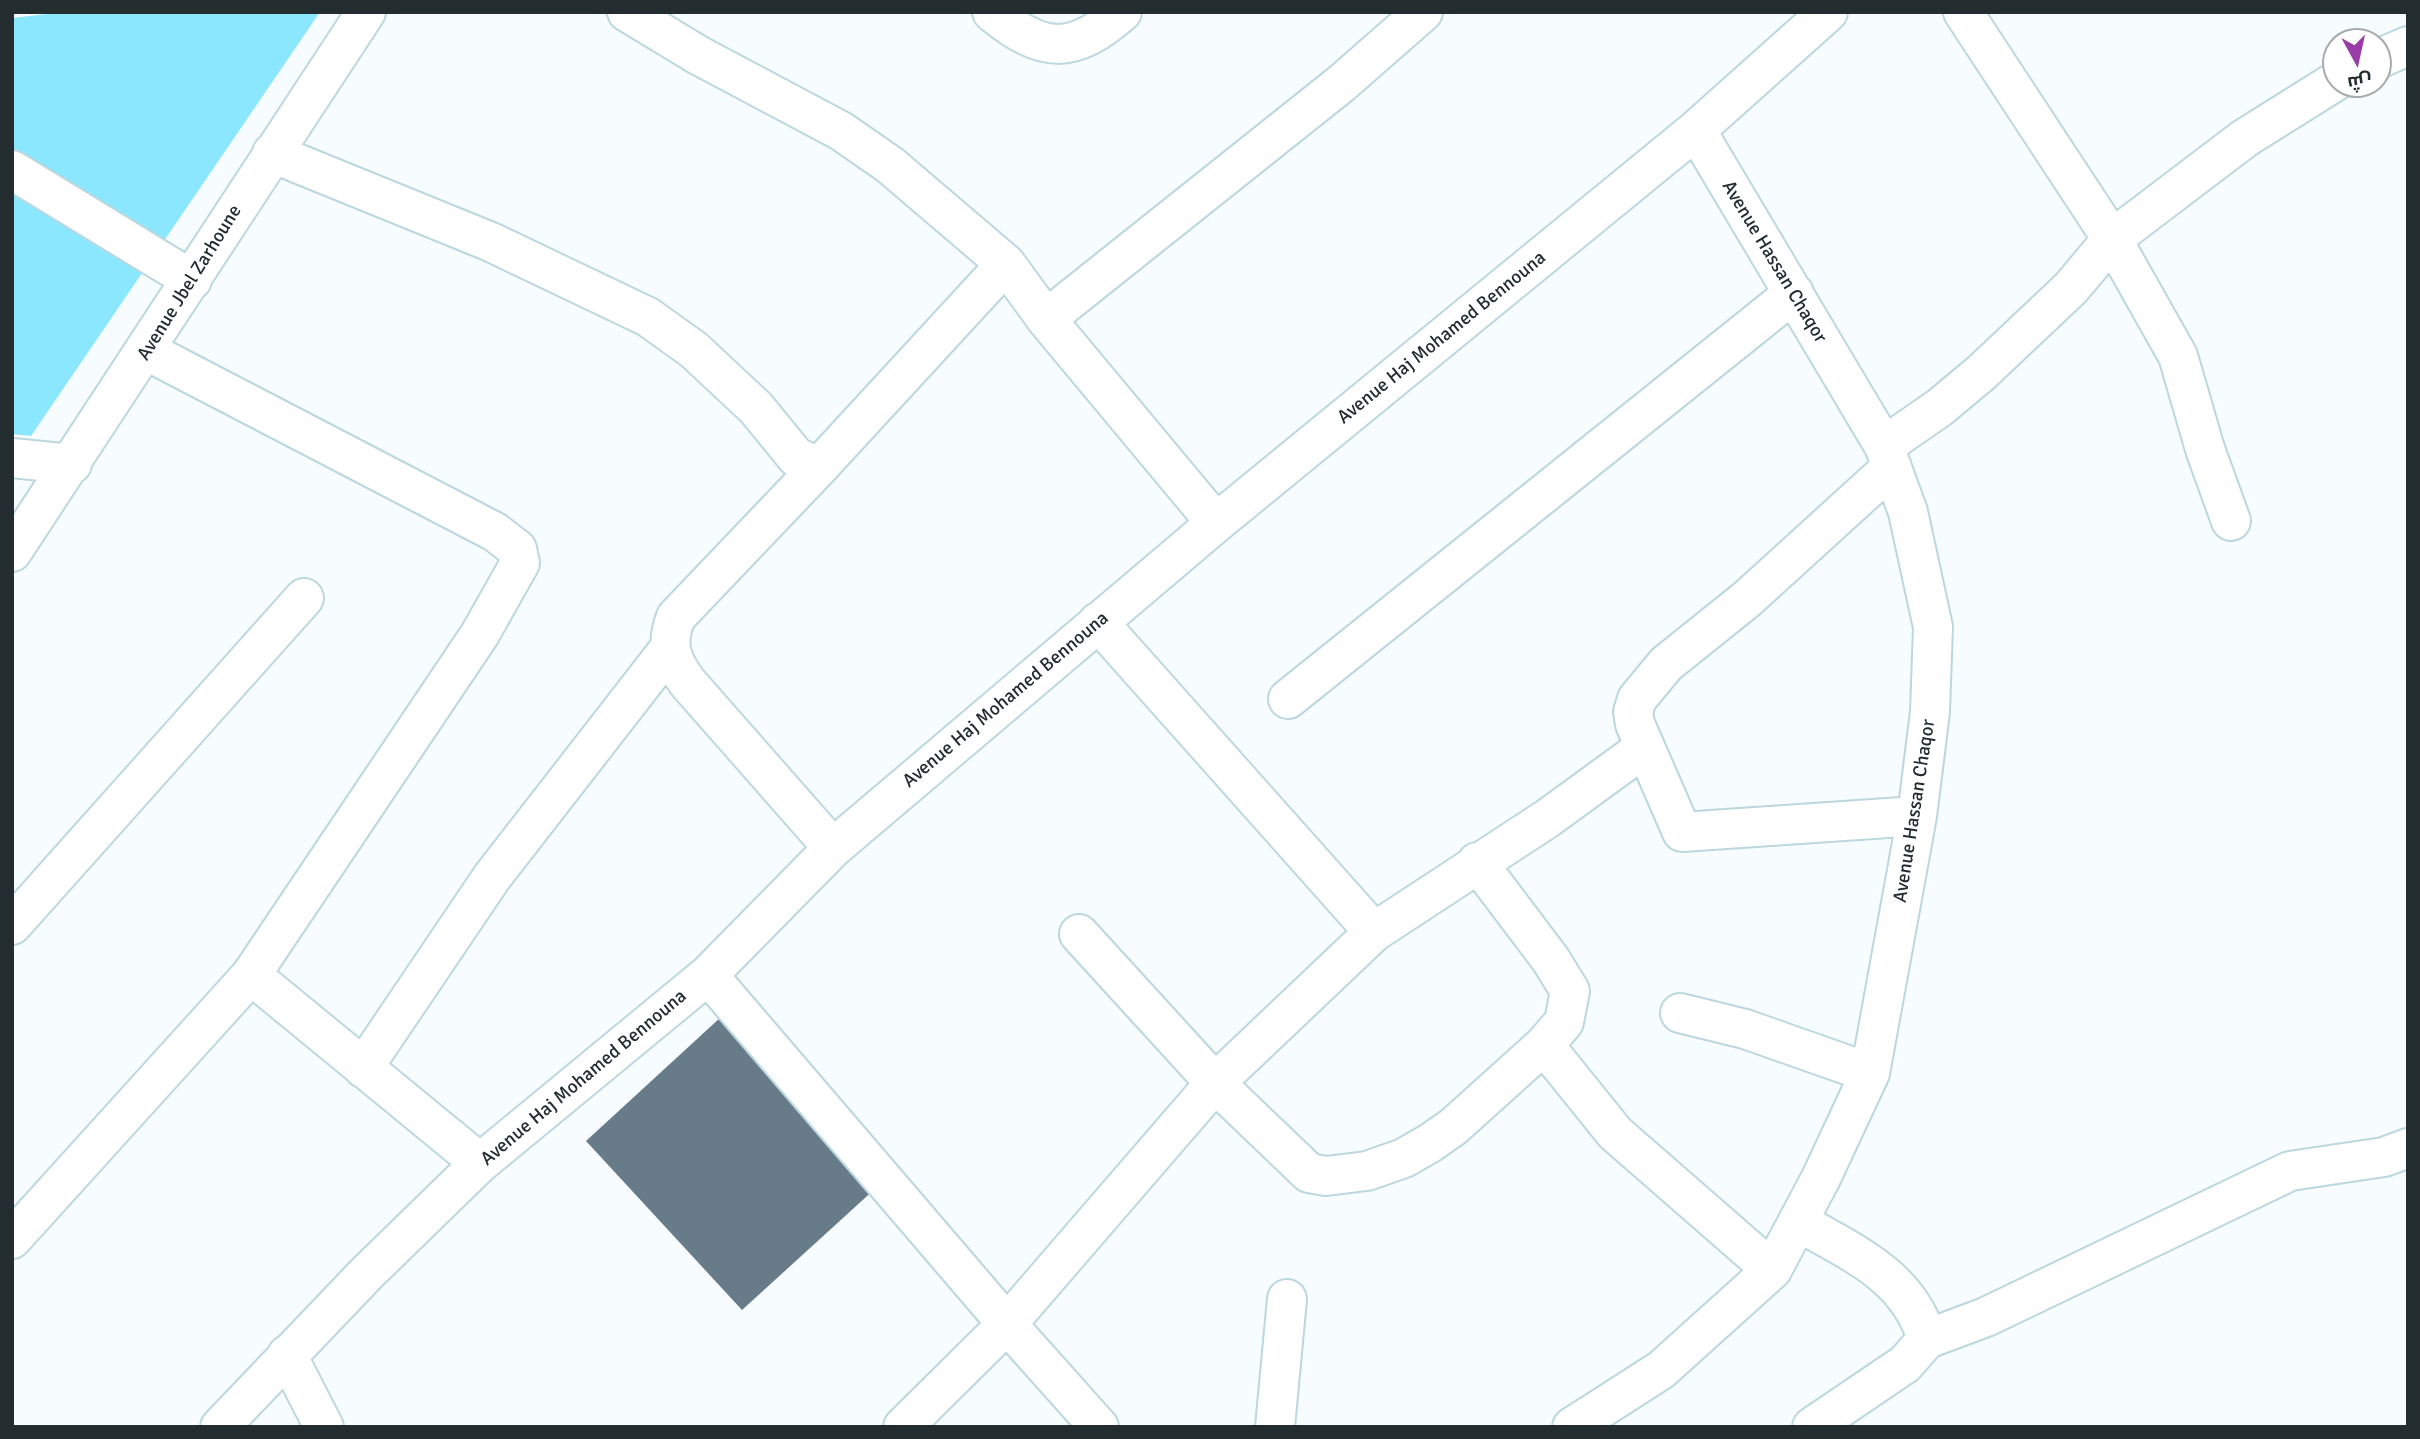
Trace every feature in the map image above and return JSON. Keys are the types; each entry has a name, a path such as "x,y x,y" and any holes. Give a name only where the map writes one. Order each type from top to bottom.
{"street":[{"path":"627,12 698,55 841,131 890,165 1006,264 1046,319 1216,523"},
{"path":"992,12 1035,40 1056,45 1076,43 1096,34 1122,12"},
{"path":"1046,319 1342,83 1423,12"},
{"path":"1963,12 2112,239 2178,356 2231,521"},
{"name":"Avenue Jbel Zarhoune","path":"12,552 147,351 363,13"},
{"name":"Avenue Haj Mohamed Bennouna","path":"220,1427 287,1355 480,1163 708,975 833,848 1216,523 1696,130 1819,15"},
{"path":"1917,816 1682,832 1644,748 1635,724 1634,706 1666,664 1747,600 1888,457 2071,288 2112,239 2245,138 2322,90"},
{"name":"Avenue Hassan Chaqor","path":"1572,1427 1661,1370 1772,1270 1799,1222 1870,1073 1917,816 1930,712 1933,627 1908,512 1888,457 1696,130"},
{"path":"272,153 491,242 648,317 694,351 756,408 796,457 819,467"},
{"path":"12,170 192,280"},
{"path":"833,848 675,666 670,648 676,617 1006,264"},
{"path":"1288,699 1794,293"},
{"path":"12,1239 251,975 480,634 513,579 521,558 514,546 495,532 147,351"},
{"path":"12,458 72,464"},
{"path":"12,925 304,598"},
{"path":"1098,622 1374,932"},
{"path":"363,1068 492,877 670,648"},
{"path":"903,1427 1007,1324 1215,1083 1374,932 1477,862 1548,818 1644,748"},
{"path":"1079,934 1215,1083 1309,1173 1342,1175 1386,1166 1430,1143 1453,1127 1544,1045 1564,1022 1570,991 1551,960 1477,862"},
{"path":"251,975 480,1163"},
{"path":"708,975 1098,1427"},
{"path":"1680,1013 1745,1029 1870,1073"},
{"path":"1544,1045 1615,1133 1772,1270"},
{"path":"1812,1427 1905,1364 1927,1339 1986,1317 2290,1171 2384,1157 2408,1148"},
{"path":"1799,1222 1898,1284 1923,1324 1927,1339"},
{"path":"1275,1427 1287,1299"},
{"path":"287,1355 324,1427"}],"shaded area":[{"path":"64,12 320,12 31,436 12,434 12,18"}],"building":[{"path":"721,1017 877,1187 742,1310 586,1141"}]}
